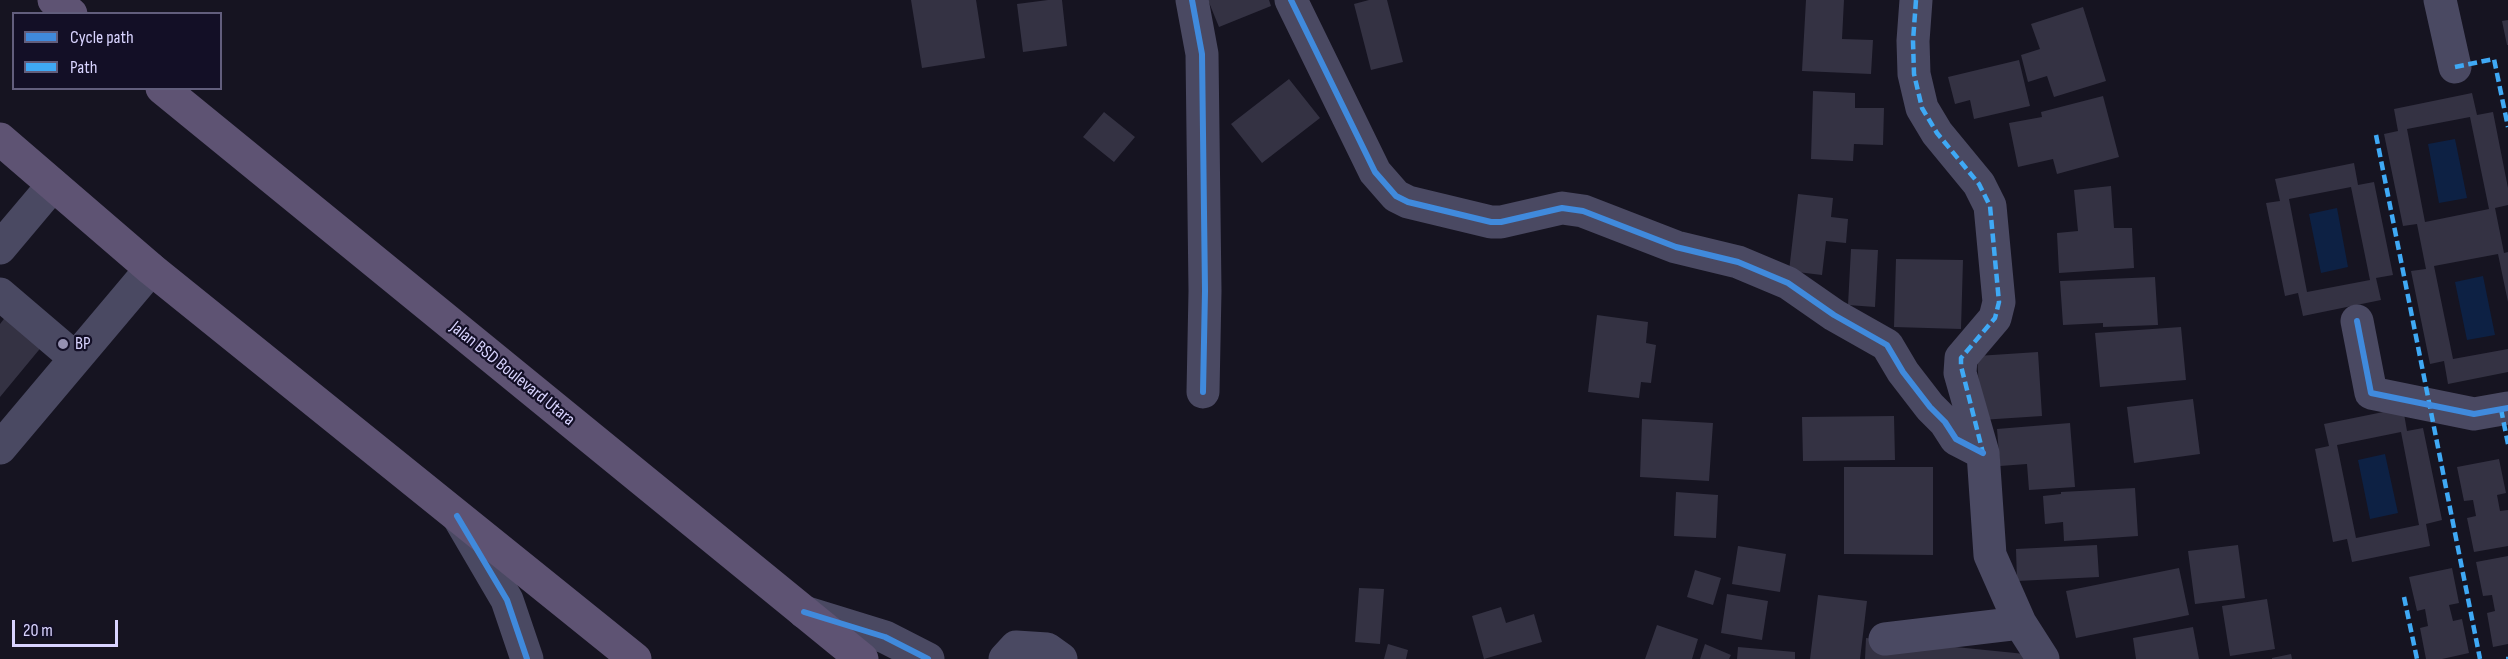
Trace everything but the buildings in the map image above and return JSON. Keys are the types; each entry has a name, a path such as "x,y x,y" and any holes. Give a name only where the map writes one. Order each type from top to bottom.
{"main road":[{"path":"54,0 68,12"},
{"name":"Jalan BSD Boulevard Utara","path":"164,90 862,659"},
{"path":"0,139 151,269 635,659"}],"street":[{"path":"1192,0 1202,54 1205,291 1203,392"},
{"path":"1291,0 1375,172 1396,196 1408,202 1491,222 1501,222 1551,209 1582,211 1676,247 1738,262 1788,283 1834,315 1887,345 1908,379 1945,422 1956,440 1983,453"},
{"path":"1916,0 1914,74 1922,108 1937,133 1979,184 1990,206 1999,302 1995,318 1962,358 1960,366 1983,453 1990,555 2020,623 2043,659"},
{"path":"2440,0 2455,67"},
{"path":"0,248 53,185"},
{"path":"0,448 151,269"},
{"path":"0,294 75,358"},
{"path":"2357,321 2371,393 2474,414 2508,408"},
{"path":"457,516 507,600 527,659"},
{"path":"804,612 885,637 928,659"},
{"path":"1885,639 2020,623"},
{"path":"1005,659 1016,647 1047,649 1061,659"}],"water":[{"path":"2455,139 2467,198 2439,203 2428,144"},
{"path":"2337,208 2348,267 2321,273 2309,214"},
{"path":"2483,276 2495,335 2467,340 2455,282"},
{"path":"2385,454 2398,513 2370,519 2358,460"}],"marked path":[{"path":"1916,0 1913,41 1914,74 1922,108 1937,133 1979,184 1990,206 1999,302 1995,318 1961,358 1961,366 1983,453"},
{"path":"2455,67 2494,59 2508,127"},
{"path":"2376,135 2480,659"},
{"path":"2501,409 2508,444"},
{"path":"2404,597 2417,659"}],"cycle path":[{"path":"1192,0 1202,54 1205,291 1203,392"},
{"path":"1291,0 1375,172 1396,196 1408,202 1491,222 1501,222 1562,208 1583,211 1676,247 1738,262 1788,283 1834,315 1887,345 1903,372 1930,407 1945,422 1956,439 1983,453"},
{"path":"2357,321 2371,393 2474,414 2508,408"},
{"path":"457,516 507,600 527,659"},
{"path":"804,612 885,637 928,659"}],"place":[{"name":"BP","path":"63,344"}]}
